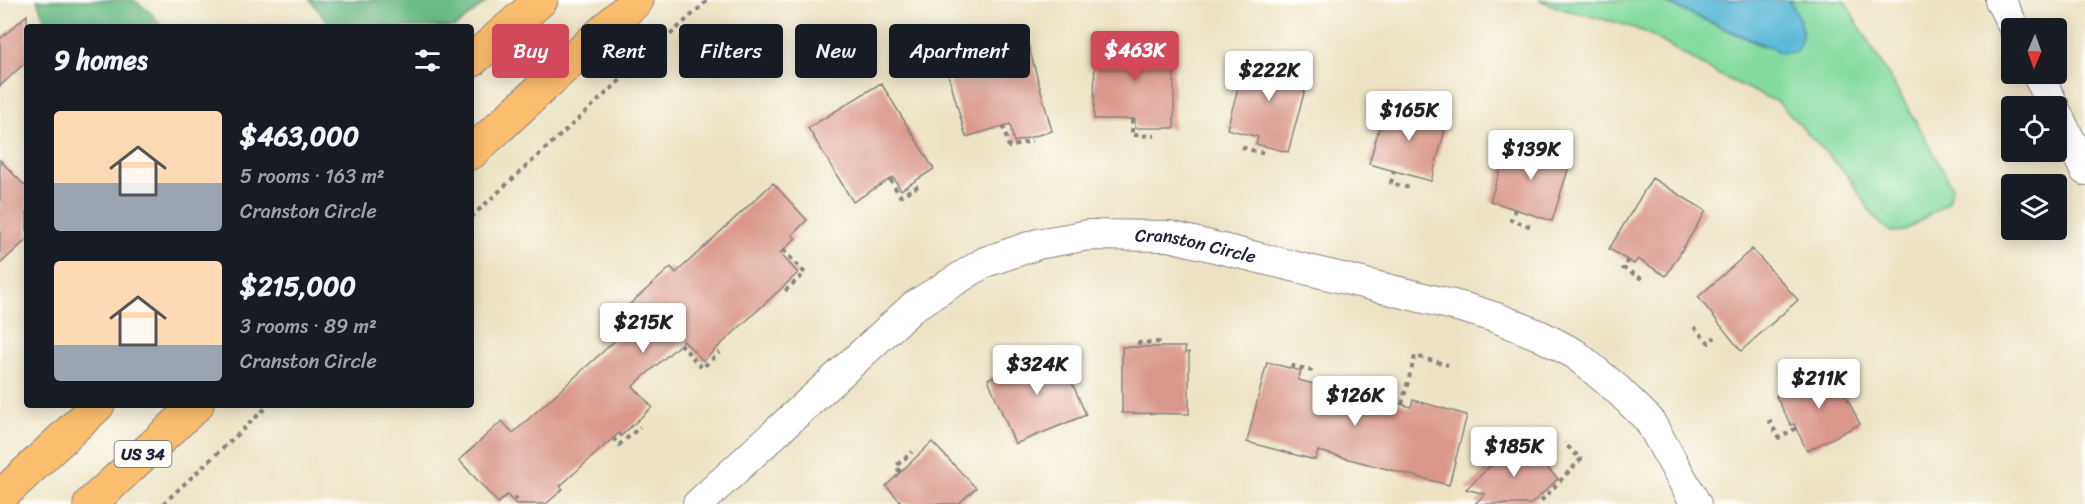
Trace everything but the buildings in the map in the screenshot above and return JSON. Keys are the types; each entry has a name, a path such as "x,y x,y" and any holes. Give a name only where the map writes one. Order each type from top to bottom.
{"main road":[{"path":"474,58 541,0"},
{"path":"474,150 638,0"},
{"path":"0,496 95,408"},
{"name":"US 34","path":"90,504 194,408"}],"street":[{"path":"2000,0 2009,18"},
{"path":"2067,134 2085,170"},
{"name":"Cranston Circle","path":"698,504 914,306 985,262 1038,244 1089,235 1168,236 1465,308 1541,336 1575,354 1617,389 1649,420 1696,504"}],"path":[{"path":"474,214 708,0"},
{"path":"1132,119 1132,135 1155,136"},
{"path":"1003,126 1009,147 1032,141"},
{"path":"1242,147 1260,153 1263,146"},
{"path":"1394,170 1391,183 1410,188"},
{"path":"890,179 900,196 920,185"},
{"path":"1515,209 1511,220 1532,227"},
{"path":"783,250 805,273 785,291"},
{"path":"1628,260 1623,268 1642,279"},
{"path":"1694,327 1708,343 1715,337"},
{"path":"1137,343 1159,342 1158,347"},
{"path":"680,344 702,368 720,352"},
{"path":"1011,369 1009,362 1035,352"},
{"path":"1402,404 1415,357 1448,365"},
{"path":"1292,368 1293,366 1316,372"},
{"path":"164,504 266,408"},
{"path":"1769,420 1779,438 1796,428"},
{"path":"613,438 619,445 640,427"},
{"path":"1541,501 1581,459 1564,443"},
{"path":"900,472 896,466 912,452"},
{"path":"514,496 521,504"}],"green space":[{"path":"37,0 134,0 151,13 160,24 46,24"},
{"path":"310,0 489,0 459,24 330,24"},
{"path":"1539,0 1659,0 1763,46 1803,29 1789,0 1844,0 1952,187 1949,202 1904,231 1891,232 1878,221 1865,204 1849,177 1779,103 1723,77 1645,32 1562,9"}],"water":[{"path":"1659,0 1789,0 1802,26 1802,39 1795,52 1782,53"}]}
